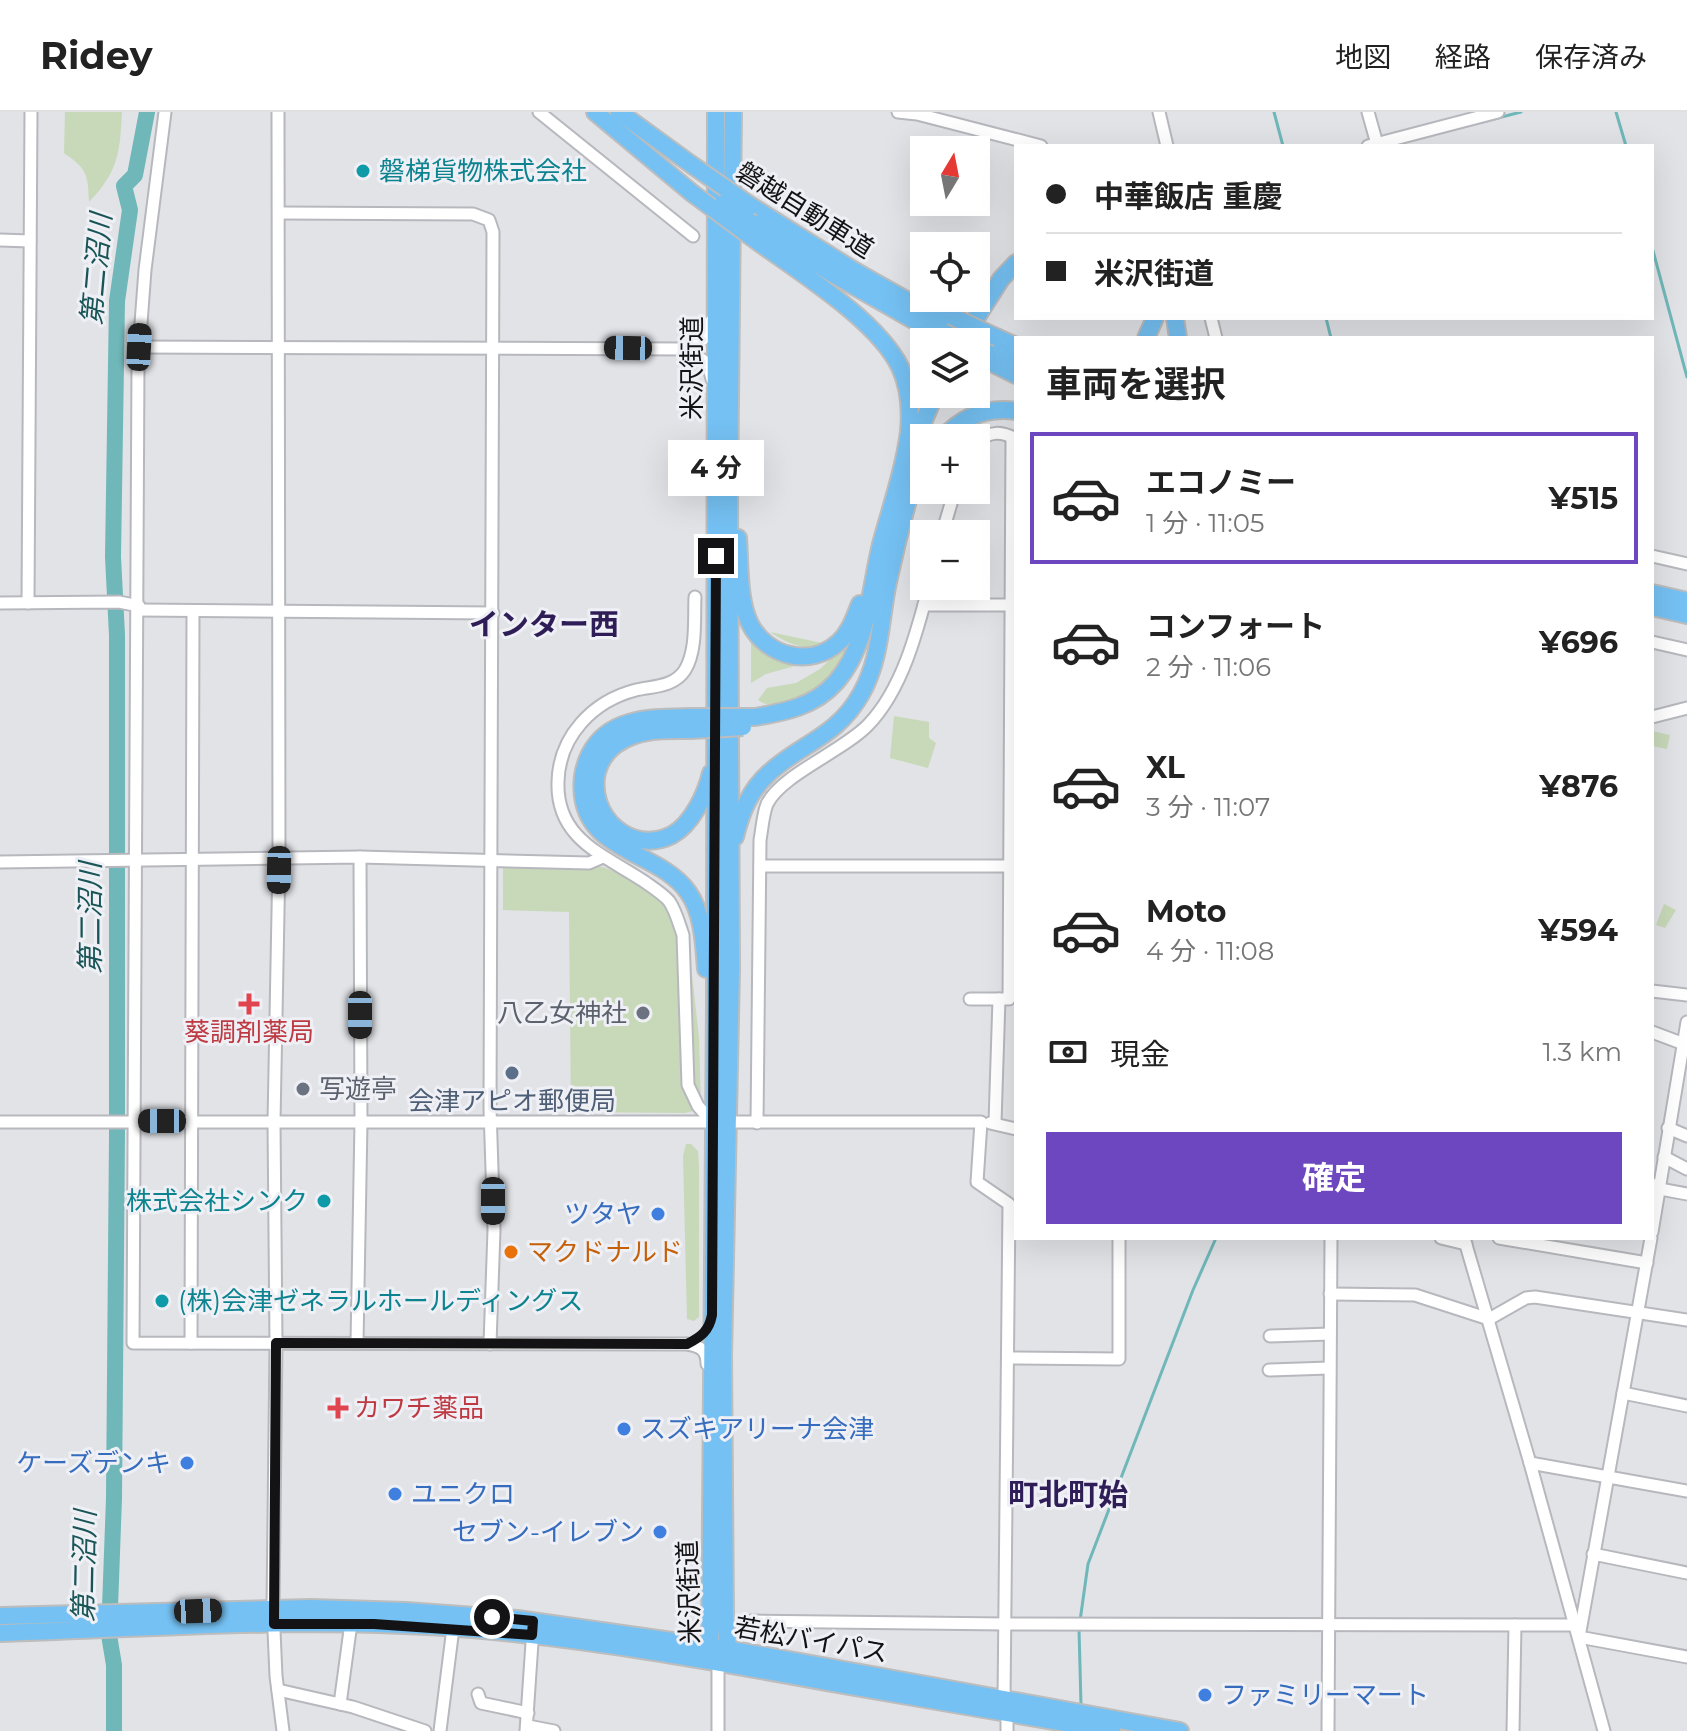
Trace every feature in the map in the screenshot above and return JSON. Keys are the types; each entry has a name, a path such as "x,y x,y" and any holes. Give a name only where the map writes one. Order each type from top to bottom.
{"highway":[{"name":"磐越自動車道","path":"595,112 695,190 831,273 944,328"},
{"name":"磐越自動車道","path":"619,112 692,165 751,222 853,270 945,328"},
{"name":"米沢街道","path":"716,112 731,969 720,1123 712,1315 719,1652"},
{"name":"米沢街道","path":"719,1652 725,1619 720,1123 713,1066 715,748 722,407 733,112"},
{"path":"751,222 872,329 895,357 906,385 909,414 903,493"},
{"path":"970,328 994,289 1014,265"},
{"path":"979,328 1014,278"},
{"path":"990,350 1014,346"},
{"name":"磐越自動車道","path":"990,351 1014,359"},
{"name":"磐越自動車道","path":"990,352 1014,373"},
{"path":"722,407 733,433 734,490 744,599 751,626 762,641 792,656 811,657 824,652 846,634 880,581"},
{"path":"713,1066 706,963 700,920 694,902 675,878 618,846 599,830 589,817 583,801 584,768 601,739 613,730 641,719 689,724 756,722 803,706 836,682 857,647 880,581 903,493 930,408"},
{"path":"962,424 975,414 987,411 1014,411"},
{"path":"903,493 910,477"},
{"path":"903,493 910,485"},
{"path":"729,853 751,793 769,772 840,722 859,698 878,650 880,581"},
{"path":"1654,593 1687,601"},
{"path":"1654,607 1687,615"},
{"path":"689,724 638,734 622,740 604,755 598,767 595,792 603,816 619,832 641,840 656,840 680,830 699,804 710,778 715,748"},
{"name":"若松バイパス","path":"0,1633 93,1622 406,1611 719,1652 1079,1719 1180,1731"},
{"name":"若松バイパス","path":"0,1616 93,1622"},
{"name":"若松バイパス","path":"273,1616 453,1628 532,1628"},
{"name":"若松バイパス","path":"1079,1719 1112,1731"}],"street":[{"path":"28,603 31,112"},
{"path":"165,112 145,270 139,347 133,1343 696,1345 705,1352 707,1389 712,1409"},
{"path":"278,112 279,859 274,1122 276,1343 273,1616 283,1731"},
{"path":"539,112 693,236"},
{"path":"898,112 951,117 1035,144"},
{"path":"1159,112 1167,144"},
{"path":"1368,112 1372,144"},
{"path":"1376,144 1498,112"},
{"path":"279,213 473,214 489,220 494,238 490,1122 494,1216 490,1344"},
{"path":"0,240 30,241"},
{"path":"139,347 688,349 704,339 710,329 711,259 716,249"},
{"path":"688,349 708,364 712,394 722,407"},
{"path":"990,434 1006,433 1014,439 1013,866 1008,1000 995,1123"},
{"path":"1654,556 1687,564"},
{"path":"695,597 690,661 683,674 672,683 635,690 597,707 585,718 566,748 558,782 564,814 580,840 668,899 675,913 683,935 688,1085 698,1106 720,1123"},
{"path":"757,1123 760,840 767,804 797,773 839,750 869,724 900,674 925,600"},
{"path":"0,603 116,602 139,608 193,611 493,613"},
{"path":"924,605 1014,605"},
{"path":"191,1343 193,611"},
{"path":"1654,642 1687,650"},
{"path":"1654,716 1687,708"},
{"path":"0,862 360,857 589,863 603,857"},
{"path":"357,1343 361,1122 360,857"},
{"path":"760,866 1013,866"},
{"path":"1654,991 1687,995"},
{"path":"970,999 1008,1000"},
{"path":"1654,1210 1656,1186 1684,1061 1687,1022"},
{"path":"1654,1033 1684,1044"},
{"path":"0,1122 981,1122 1014,1128"},
{"path":"981,1122 977,1182 1009,1204 1007,1731"},
{"path":"1668,1128 1687,1136"},
{"path":"1664,1157 1687,1169"},
{"path":"1656,1186 1687,1194"},
{"path":"1009,1358 1119,1359 1119,1240"},
{"path":"1328,1731 1331,1240"},
{"path":"1511,1240 1647,1263"},
{"path":"1577,1631 1609,1477 1651,1240"},
{"path":"1465,1241 1604,1731"},
{"path":"1330,1294 1415,1295 1489,1319 1526,1298 1535,1297 1687,1320"},
{"path":"687,1344 703,1335 712,1315"},
{"path":"1270,1336 1330,1334"},
{"path":"1269,1370 1329,1368"},
{"path":"1623,1393 1687,1406"},
{"path":"1530,1463 1687,1491"},
{"path":"1593,1554 1687,1573"},
{"path":"751,1621 1515,1625 1577,1631 1687,1657"},
{"path":"340,1704 351,1623"},
{"path":"1513,1731 1515,1625"},
{"path":"440,1731 453,1628"},
{"path":"527,1723 532,1628"},
{"path":"718,1731 719,1652"},
{"path":"278,1690 340,1704 425,1731"},
{"path":"478,1694 481,1703 554,1731"}],"green space":[{"path":"65,112 122,112 116,161 106,181 89,202 85,173 64,153"},
{"path":"770,632 822,643 802,647"},
{"path":"858,633 837,673 824,689 805,699 784,704 765,704 758,700 767,688 796,683 820,669"},
{"path":"751,639 770,656 802,664 766,674 751,683"},
{"path":"894,716 929,722 929,738 936,743 928,768 890,758"},
{"path":"1654,731 1670,735 1667,749 1654,746"},
{"path":"503,865 603,867 659,889 688,940 699,1037 701,1105 697,1110 685,1113 571,1112 569,912 503,910"},
{"path":"1664,904 1676,910 1665,928 1656,925"},
{"path":"686,1144 691,1144 698,1151 699,1166 699,1317 694,1321 687,1319 683,1156"}],"waterway":[{"name":"第二沼川","path":"114,1731 114,1665 109,1635 114,1498 117,1135 117,635 113,557 117,301 130,210 124,186 135,175 147,112"},
{"path":"1274,112 1282,144"},
{"path":"1482,122 1521,112"},
{"path":"1616,112 1625,144"},
{"path":"1654,254 1687,377"},
{"path":"1326,320 1330,336"},
{"path":"1080,1621 1088,1564 1215,1240"},
{"path":"1079,1629 1081,1705"}],"place":[{"name":"磐梯貨物株式会社","path":"363,171"},
{"name":"葵調剤薬局","path":"249,1004"},
{"name":"八乙女神社","path":"643,1013"},
{"name":"会津アピオ郵便局","path":"512,1073"},
{"name":"写遊亭","path":"303,1089"},
{"name":"株式会社シンク","path":"324,1201"},
{"name":"ツタヤ","path":"658,1214"},
{"name":"マクドナルド","path":"511,1252"},
{"name":"(株)会津ゼネラルホールディングス","path":"162,1301"},
{"name":"カワチ薬品","path":"338,1408"},
{"name":"スズキアリーナ会津","path":"624,1429"},
{"name":"ケーズデンキ","path":"187,1463"},
{"name":"ユニクロ","path":"395,1494"},
{"name":"セブン-イレブン","path":"660,1532"},
{"name":"ファミリーマート","path":"1205,1695"}],"district":[{"name":"インター西","path":"544,624"},
{"name":"町北町始","path":"1068,1494"}],"route":[{"path":"492,1617 533,1621 532,1635 351,1623 274,1624 276,1343 687,1344 697,1340 708,1329 712,1315 716,556"}]}
